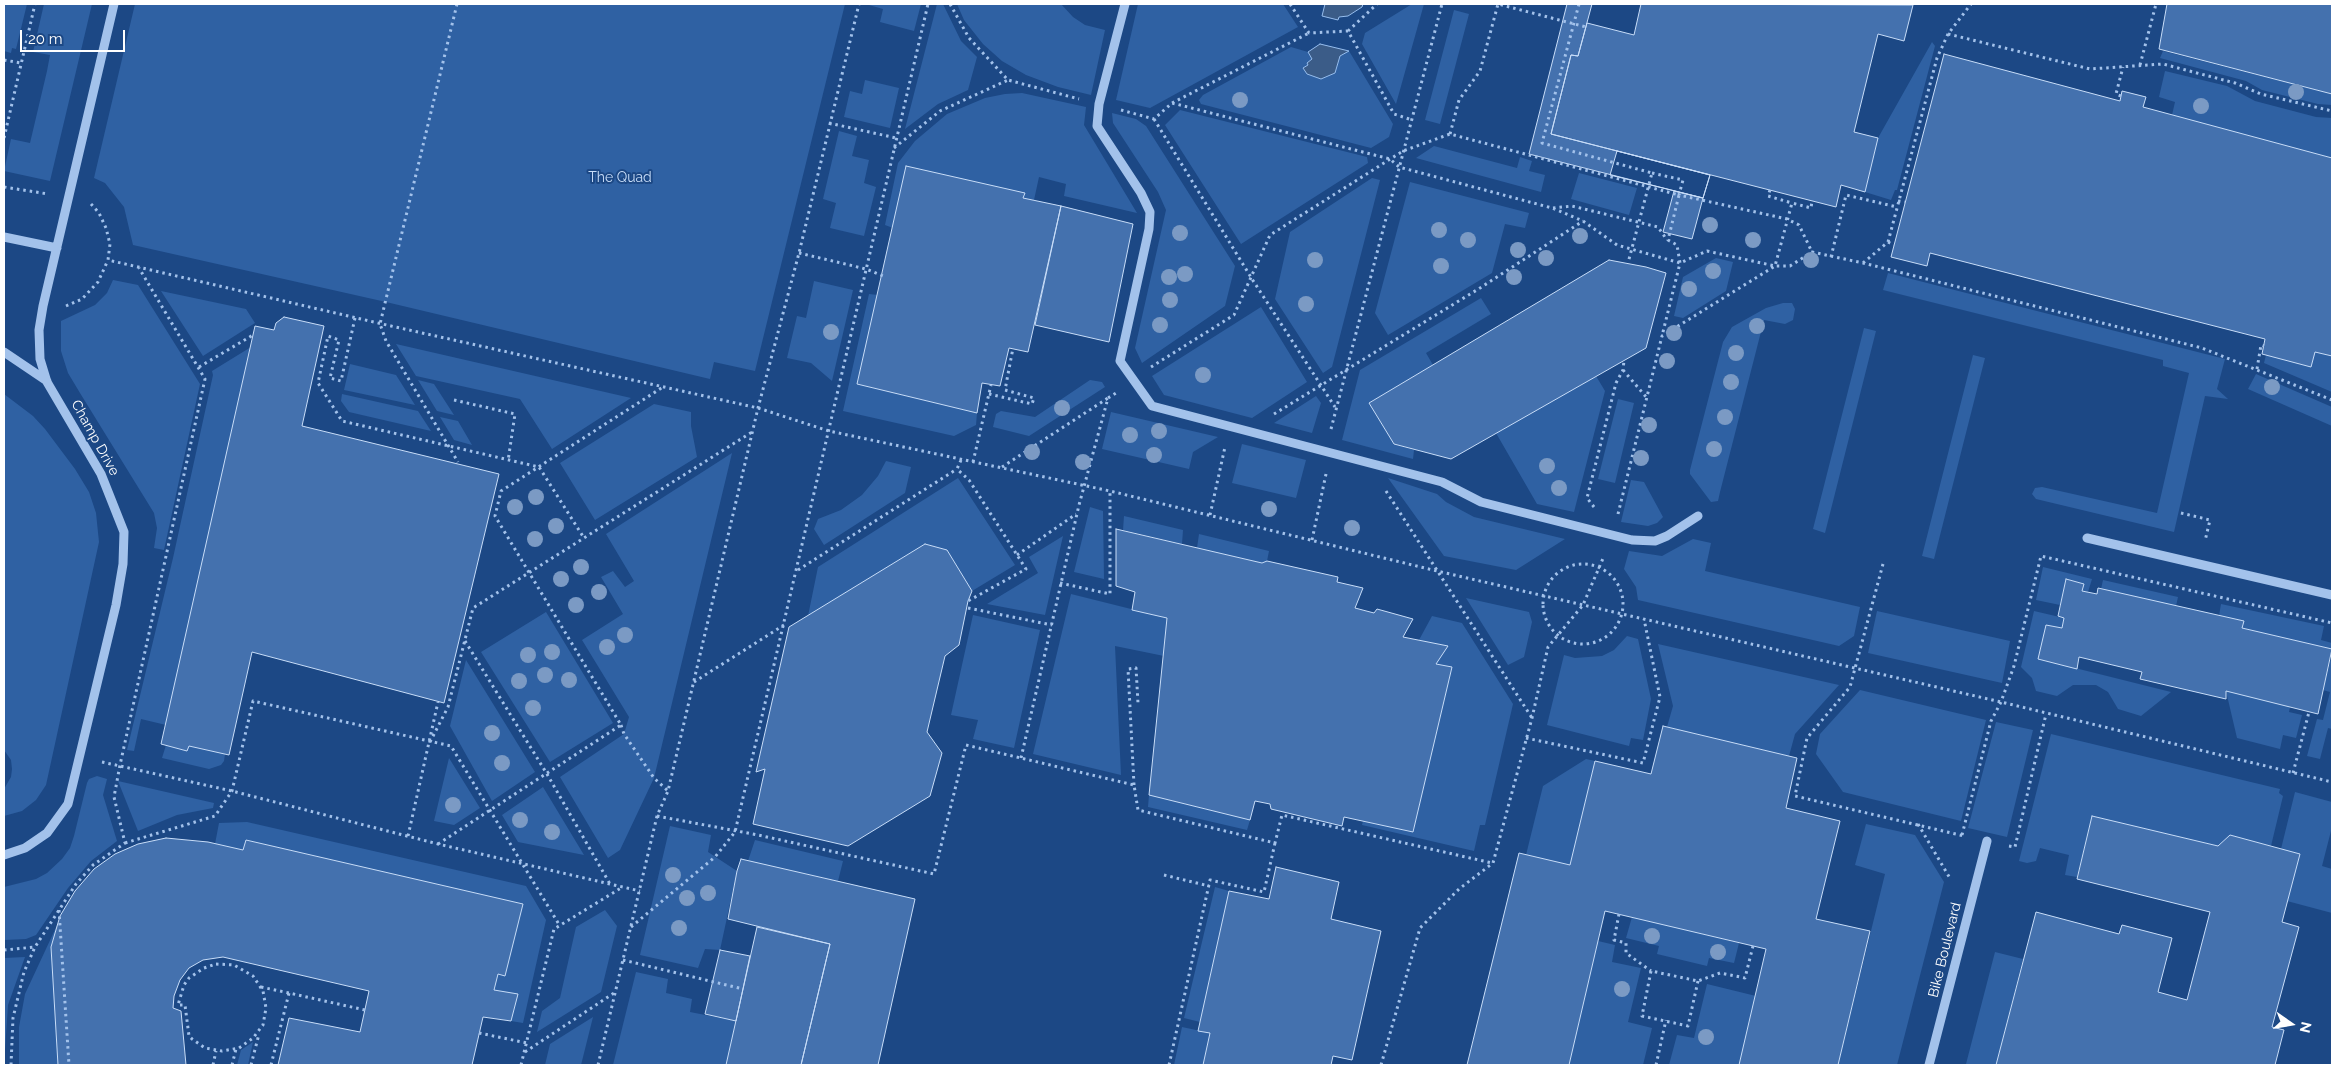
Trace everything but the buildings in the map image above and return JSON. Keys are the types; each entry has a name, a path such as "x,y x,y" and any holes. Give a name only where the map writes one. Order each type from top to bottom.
{"street":[{"name":"Champ Drive","path":"4,855 25,848 47,833 68,804 116,605 123,564 124,532 101,474 47,382 40,359 39,330 56,248 114,4"},
{"path":"1125,4 1099,104 1097,126 1141,193 1150,212 1149,229 1120,361 1152,406 1442,482 1481,502 1632,540 1654,541 1667,536 1698,516"},
{"path":"4,238 56,248"},
{"path":"4,352 47,382"},
{"path":"2087,538 2332,595"},
{"name":"Bike Boulevard","path":"1930,1065 1987,841"}],"path":[{"path":"4,138 35,4"},
{"path":"457,4 380,324 386,341 458,462"},
{"path":"598,1065 658,816 668,791 752,432 799,253 859,4"},
{"path":"631,928 715,857 735,832 928,4"},
{"path":"950,4 969,38 1008,80 1154,119 1252,279 1335,408"},
{"path":"1290,4 1309,33"},
{"path":"1154,119 1172,103 1290,41 1309,33 1348,31 1377,4"},
{"path":"1312,540 1331,454 1329,437 1344,370 1442,4"},
{"path":"1450,134 1459,100 1480,71 1498,4 1586,27"},
{"path":"1579,4 1542,143 1683,180 1668,240"},
{"path":"1863,263 1888,242 1937,58 1948,34 1971,4"},
{"path":"2140,65 2156,4"},
{"path":"1348,31 1394,114 1412,120"},
{"path":"1948,34 2090,69 2163,64 2235,83 2261,94 2332,111"},
{"path":"4,60 21,64"},
{"path":"2121,96 2116,94 2123,67"},
{"path":"894,148 940,111 1008,80"},
{"path":"1172,103 1390,159 1399,167 1552,208 1583,221 1617,245 1680,263 1707,251 1775,266 1790,266 1812,252 1863,263 2202,348 2332,400"},
{"path":"829,123 896,138"},
{"path":"1390,159 1403,151 1450,134 1679,195 1787,220 1799,225 1812,252"},
{"path":"1628,264 1652,173"},
{"path":"4,187 50,194"},
{"path":"1770,190 1768,196 1811,208 1812,201"},
{"path":"1831,257 1846,195 1897,207"},
{"path":"1898,201 1905,202"},
{"path":"65,306 82,298 98,282 108,260 110,244 106,228 99,213 89,202"},
{"path":"1662,336 1775,266 1792,203"},
{"path":"1381,1065 1420,928 1459,889 1493,863 1532,718 1548,647 1583,605 1612,534 1680,263 1677,245 1668,240 1658,227 1572,206 1552,208"},
{"path":"1344,370 1480,288 1583,221"},
{"path":"1888,242 1894,245"},
{"path":"799,253 866,269 882,276"},
{"path":"108,260 380,324 758,408 830,431 1110,491 1437,571 2002,702 2332,782"},
{"path":"355,318 341,381 330,378 339,340 328,336 318,384 342,421 538,467 584,538"},
{"path":"199,367 253,335"},
{"path":"2256,369 2261,346 2264,346"},
{"path":"989,394 1032,404 1034,398 1005,390 1013,348"},
{"path":"1612,534 1587,498 1616,383 1623,370 1624,360"},
{"path":"1623,370 1647,398"},
{"path":"974,462 991,385"},
{"path":"663,387 501,491 495,516 624,734 654,778 668,791"},
{"path":"1002,467 1108,398"},
{"path":"454,400 515,414 508,461"},
{"path":"430,742 448,707 473,608 752,432"},
{"path":"797,571 957,469 962,460"},
{"path":"1368,463 1532,718"},
{"path":"957,469 969,480 1026,569 968,601"},
{"path":"1060,583 1110,594 1110,491"},
{"path":"1017,555 1077,514"},
{"path":"1962,835 1991,721 2002,702 2014,666 2041,556 2332,623"},
{"path":"1585,564 1599,567 1607,572 1619,586 1623,599 1622,614 1618,624 1610,633 1593,642 1574,643 1558,635 1546,620 1544,596 1554,576 1568,566 1585,564"},
{"path":"1883,564 1850,687 1807,738 1795,796 2015,847 2046,714"},
{"path":"968,608 1052,625"},
{"path":"1526,738 1643,763 1660,696 1644,619"},
{"path":"694,682 784,625"},
{"path":"464,640 547,774 610,885"},
{"path":"1138,703 1136,668 1128,669 1134,785 1138,810 1275,843"},
{"path":"125,843 215,816 232,791 253,702 451,746 489,812 560,926"},
{"path":"408,836 438,702"},
{"path":"2294,773 2310,712"},
{"path":"438,844 620,725"},
{"path":"658,816 758,835 934,874 966,745 1134,785"},
{"path":"79,758 120,765 232,791 438,844 610,885 640,890"},
{"path":"1169,1065 1210,880 1264,892 1282,814 1493,863"},
{"path":"1918,823 1951,880"},
{"path":"1164,875 1209,886"},
{"path":"521,1065 554,929 622,887"},
{"path":"59,909 69,1065"},
{"path":"1619,914 1614,940 1626,943 1626,953 1651,972 1698,981 1720,973 1745,978 1753,946"},
{"path":"4,950 35,947"},
{"path":"623,960 743,989"},
{"path":"251,1065 266,1013 266,1002 261,987 249,973 230,964 208,966 196,972 186,982 178,1005 185,1005 189,1036 200,1045 216,1051 236,1049 248,1042 260,1030"},
{"path":"1651,972 1642,1016 1688,1026 1698,981"},
{"path":"261,987 365,1010"},
{"path":"524,1052 617,990"},
{"path":"272,1065 288,993"},
{"path":"1656,1065 1666,1020"},
{"path":"479,1033 527,1043"},
{"path":"232,1065 236,1049"},
{"path":"213,1065 216,1051"}],"green space":[{"path":"4,4 27,4 16,49 12,48 11,53 4,51"},
{"path":"44,4 92,4 50,181 4,171 11,139 30,143 50,55 33,52"},
{"name":"The Quad","path":"135,4 845,4 755,371 714,362 710,379 386,302 133,245 124,207 105,183 94,178"},
{"path":"870,4 921,4 914,31 880,22 883,9"},
{"path":"937,4 943,4 961,41 977,57 968,90 938,104 905,129"},
{"path":"957,4 1061,4 1073,17 1085,25 1105,30 1091,95 1058,87 1026,75 1002,61 983,44 964,20"},
{"path":"1138,4 1283,4 1298,27 1150,108 1116,100"},
{"path":"1412,4 1424,4 1396,104 1362,44 1365,33"},
{"path":"1454,10 1469,14 1440,124 1425,120"},
{"path":"1932,42 1935,46 1897,190 1895,190 1891,200 1865,192 1878,138"},
{"path":"1320,44 1349,51 1393,124 1389,137 1371,148 1201,104 1199,100 1203,95 1291,47 1308,52"},
{"path":"2163,51 2332,94 2332,105 2318,104 2262,90 2246,81 2160,58"},
{"path":"2165,71 2227,86 2255,101 2316,117 2332,118 2332,158 2172,115 2175,102 2159,97"},
{"path":"865,80 899,88 890,128 844,117 850,91 862,94"},
{"path":"1022,93 1086,107 1084,125 1137,213 1064,196 1066,184 1039,177 1034,200 1023,198 893,228 885,225 898,163 915,141 947,114 985,98"},
{"path":"1180,110 1367,157 1368,163 1241,244 1165,125"},
{"path":"1112,113 1136,119 1146,126 1235,266 1225,306 1142,363 1135,348 1166,210 1158,192 1113,123"},
{"path":"839,131 857,136 852,156 869,160 864,183 876,187 864,236 830,228 836,203 823,199"},
{"path":"1434,146 1517,168 1520,157 1532,161 1529,171 1545,175 1541,192 1416,158"},
{"path":"1579,173 1637,188 1629,215 1571,199"},
{"path":"1372,178 1380,180 1332,367 1323,373 1275,299 1290,232"},
{"path":"1410,182 1529,213 1525,228 1505,224 1492,273 1388,335 1375,313"},
{"path":"1716,258 1733,262 1726,291 1683,318 1674,316 1683,277"},
{"path":"1888,273 2225,359 2217,389 2228,399 2205,396 2174,532 2036,499 2032,494 2035,488 2042,487 2157,513 2189,373 2163,366 2163,360 1883,290"},
{"path":"113,280 138,285 200,384 164,550 154,548 157,528 154,513 68,373 61,351 61,321 95,305 107,293"},
{"path":"814,281 853,290 832,381 811,363 787,358 797,316 806,318"},
{"path":"161,291 246,309 255,323 203,356"},
{"path":"869,294 878,295 857,384 977,413 976,425 954,436 843,411"},
{"path":"1481,298 1491,314 1426,353 1433,365 1369,403 1394,444 1414,450 1413,459 1342,440 1360,370"},
{"path":"1783,303 1792,303 1795,309 1793,320 1785,324 1764,320 1718,501 1711,502 1690,474 1690,470 1723,342 1732,327 1766,308"},
{"path":"1261,307 1307,382 1252,418 1164,395 1152,376"},
{"path":"1864,328 1876,331 1825,533 1813,529"},
{"path":"396,344 631,398 552,449 520,399 416,376"},
{"path":"251,347 166,725 141,719 134,751 127,750 173,558 213,375 212,371"},
{"path":"2315,352 2332,356 2332,392 2264,363 2266,355 2311,366"},
{"path":"1973,355 1985,358 1934,559 1922,556"},
{"path":"350,364 396,375 415,405 344,390"},
{"path":"2256,374 2332,407 2332,426 2248,389"},
{"path":"1596,376 1605,391 1574,512 1537,504 1496,433"},
{"path":"418,380 434,384 454,415 437,411"},
{"path":"1090,380 1102,382 1105,387 1029,436 993,427 996,414 1001,411 1035,417"},
{"path":"4,394 33,416 75,469 89,492 96,513 99,542 46,785 36,800 22,811 4,816 4,789 11,777 12,769 11,760 4,750"},
{"path":"342,394 418,411 431,431 349,412 341,401"},
{"path":"1316,396 1321,403 1312,433 1274,423"},
{"path":"1618,399 1634,403 1615,483 1598,479"},
{"path":"654,404 691,412 691,426 697,457 595,520 560,463"},
{"path":"1111,412 1218,437 1193,452 1189,469 1102,449"},
{"path":"440,417 458,421 472,445 454,440"},
{"path":"1242,444 1306,460 1296,498 1232,483"},
{"path":"732,453 654,778 620,850 608,858 560,777 624,734 629,717 582,640 623,614 601,577 613,571 625,587 634,581 606,534"},
{"path":"886,461 911,467 905,493 824,545 814,529 818,519 841,510 862,495 878,476"},
{"path":"958,478 1015,565 972,591 947,550 925,544 808,616 818,567"},
{"path":"1388,478 1437,494 1446,502 1474,517 1565,539 1516,570 1444,556"},
{"path":"1631,480 1644,482 1663,517 1657,523 1648,526 1621,522"},
{"path":"1090,507 1103,511 1104,579 1074,572"},
{"path":"1124,516 1183,530 1182,544 1123,530"},
{"path":"1199,534 1269,551 1267,561 1262,563 1197,548"},
{"path":"1063,536 1045,615 987,604 1038,573 1029,557"},
{"path":"1693,539 1711,543 1705,571 1860,607 1854,636 1839,646 1638,600 1636,587 1624,569 1629,551 1662,556"},
{"path":"2043,567 2092,579 2088,592 2082,591 2084,584 2066,579 2060,605 2036,600"},
{"path":"2103,580 2178,597 2176,606 2101,589"},
{"path":"1071,594 1167,618 1164,656 1115,646 1121,775 1033,754"},
{"path":"1466,598 1529,612 1532,622 1524,657 1508,665"},
{"path":"2221,604 2324,626 2321,640 2332,643 2332,649 2242,628 2244,621 2219,616"},
{"path":"1877,611 2010,641 2002,683 1868,653"},
{"path":"2034,611 2064,618 2062,628 2046,625 2039,659 2171,692 2141,716 2118,709 2108,692 2096,685 2073,685 2057,696 2036,691 2032,678 2021,667"},
{"path":"546,612 613,723 550,762 481,652"},
{"path":"973,615 1040,630 1014,748 973,739 978,720 951,715"},
{"path":"1432,616 1462,623 1513,704 1485,825 1480,825 1474,851 1362,825 1363,821 1413,832 1452,667 1436,664 1419,640"},
{"path":"1627,636 1638,639 1651,699 1643,740 1631,738 1629,746 1547,725 1564,655 1575,658 1602,656 1614,650"},
{"path":"1658,644 1839,685 1795,734 1789,756 1667,727 1673,706"},
{"path":"2332,654 2332,729 2328,728 2320,759 2307,756 2317,719 2323,720 2330,692 2323,690"},
{"path":"466,660 535,772 492,801 450,726"},
{"path":"1860,690 1986,720 1961,821 1843,792 1816,754 1820,734"},
{"path":"2226,691 2290,707 2289,712 2302,715 2296,738 2283,735 2280,749 2237,738"},
{"path":"1996,722 2033,730 2007,837 1968,828"},
{"path":"2051,734 2280,789 2279,793 2283,796 2271,846 2230,835 2218,846 2092,816 2077,877 2065,875 2069,855 2040,848 2036,861 2027,863 2019,861"},
{"path":"166,745 186,751 189,746 225,754 224,761 221,765 209,769 162,758"},
{"path":"449,758 480,808 454,825 434,821"},
{"path":"1586,759 1595,761 1570,865 1526,855 1543,786"},
{"path":"97,776 107,779 103,795 117,841 91,861 68,888 36,935 26,939 4,940 4,887 36,879 47,873 62,859 70,848 74,836 87,783 89,779"},
{"path":"118,781 214,803 213,808 177,815 138,831"},
{"path":"543,787 584,855 518,842 502,815"},
{"path":"2295,792 2332,802 2332,827 2322,866 2332,869 2332,913 2287,901 2300,854 2281,849"},
{"path":"1149,795 1250,820 1247,830 1148,807"},
{"path":"247,822 526,886 546,920 523,1023 511,1021 517,994 494,990 498,974 505,976 523,904 246,840 243,850 215,844 219,823"},
{"path":"1866,824 1915,835 1944,882 1897,1065 1838,1065 1885,874 1855,865"},
{"path":"670,826 711,835 708,852 737,871 720,950 705,949 698,968 640,955"},
{"path":"755,840 843,861 838,881 748,861"},
{"path":"1215,887 1229,891 1200,1022 1184,1018"},
{"path":"605,910 617,926 601,992 537,1032 542,1011 560,998 576,927"},
{"path":"1632,917 1739,943 1734,963 1709,958 1707,966 1657,954 1659,946 1626,938"},
{"path":"59,921 51,947 58,1065 19,1065 19,1027 25,994"},
{"path":"1598,941 1615,945 1612,962 1641,968 1628,1022 1652,1028 1643,1065 1569,1065"},
{"path":"1995,952 2023,959 1996,1065 1966,1064"},
{"path":"25,957 8,1005 4,1065 4,958"},
{"path":"636,972 668,979 666,993 692,999 690,1012 736,1021 726,1065 613,1065"},
{"path":"1707,984 1756,996 1739,1065 1669,1065 1677,1035 1694,1038"},
{"path":"593,1017 581,1065 545,1065 550,1044"},
{"path":"1182,1027 1210,1033 1203,1065 1174,1065"},
{"path":"253,1042 248,1065 237,1065 241,1050"}],"shaded area":[{"path":"1325,4 1363,4 1362,7 1348,16 1339,17 1338,20 1322,16"},
{"path":"1320,44 1349,51 1340,56 1335,73 1321,79 1307,74 1303,68 1312,59 1308,52"}]}
